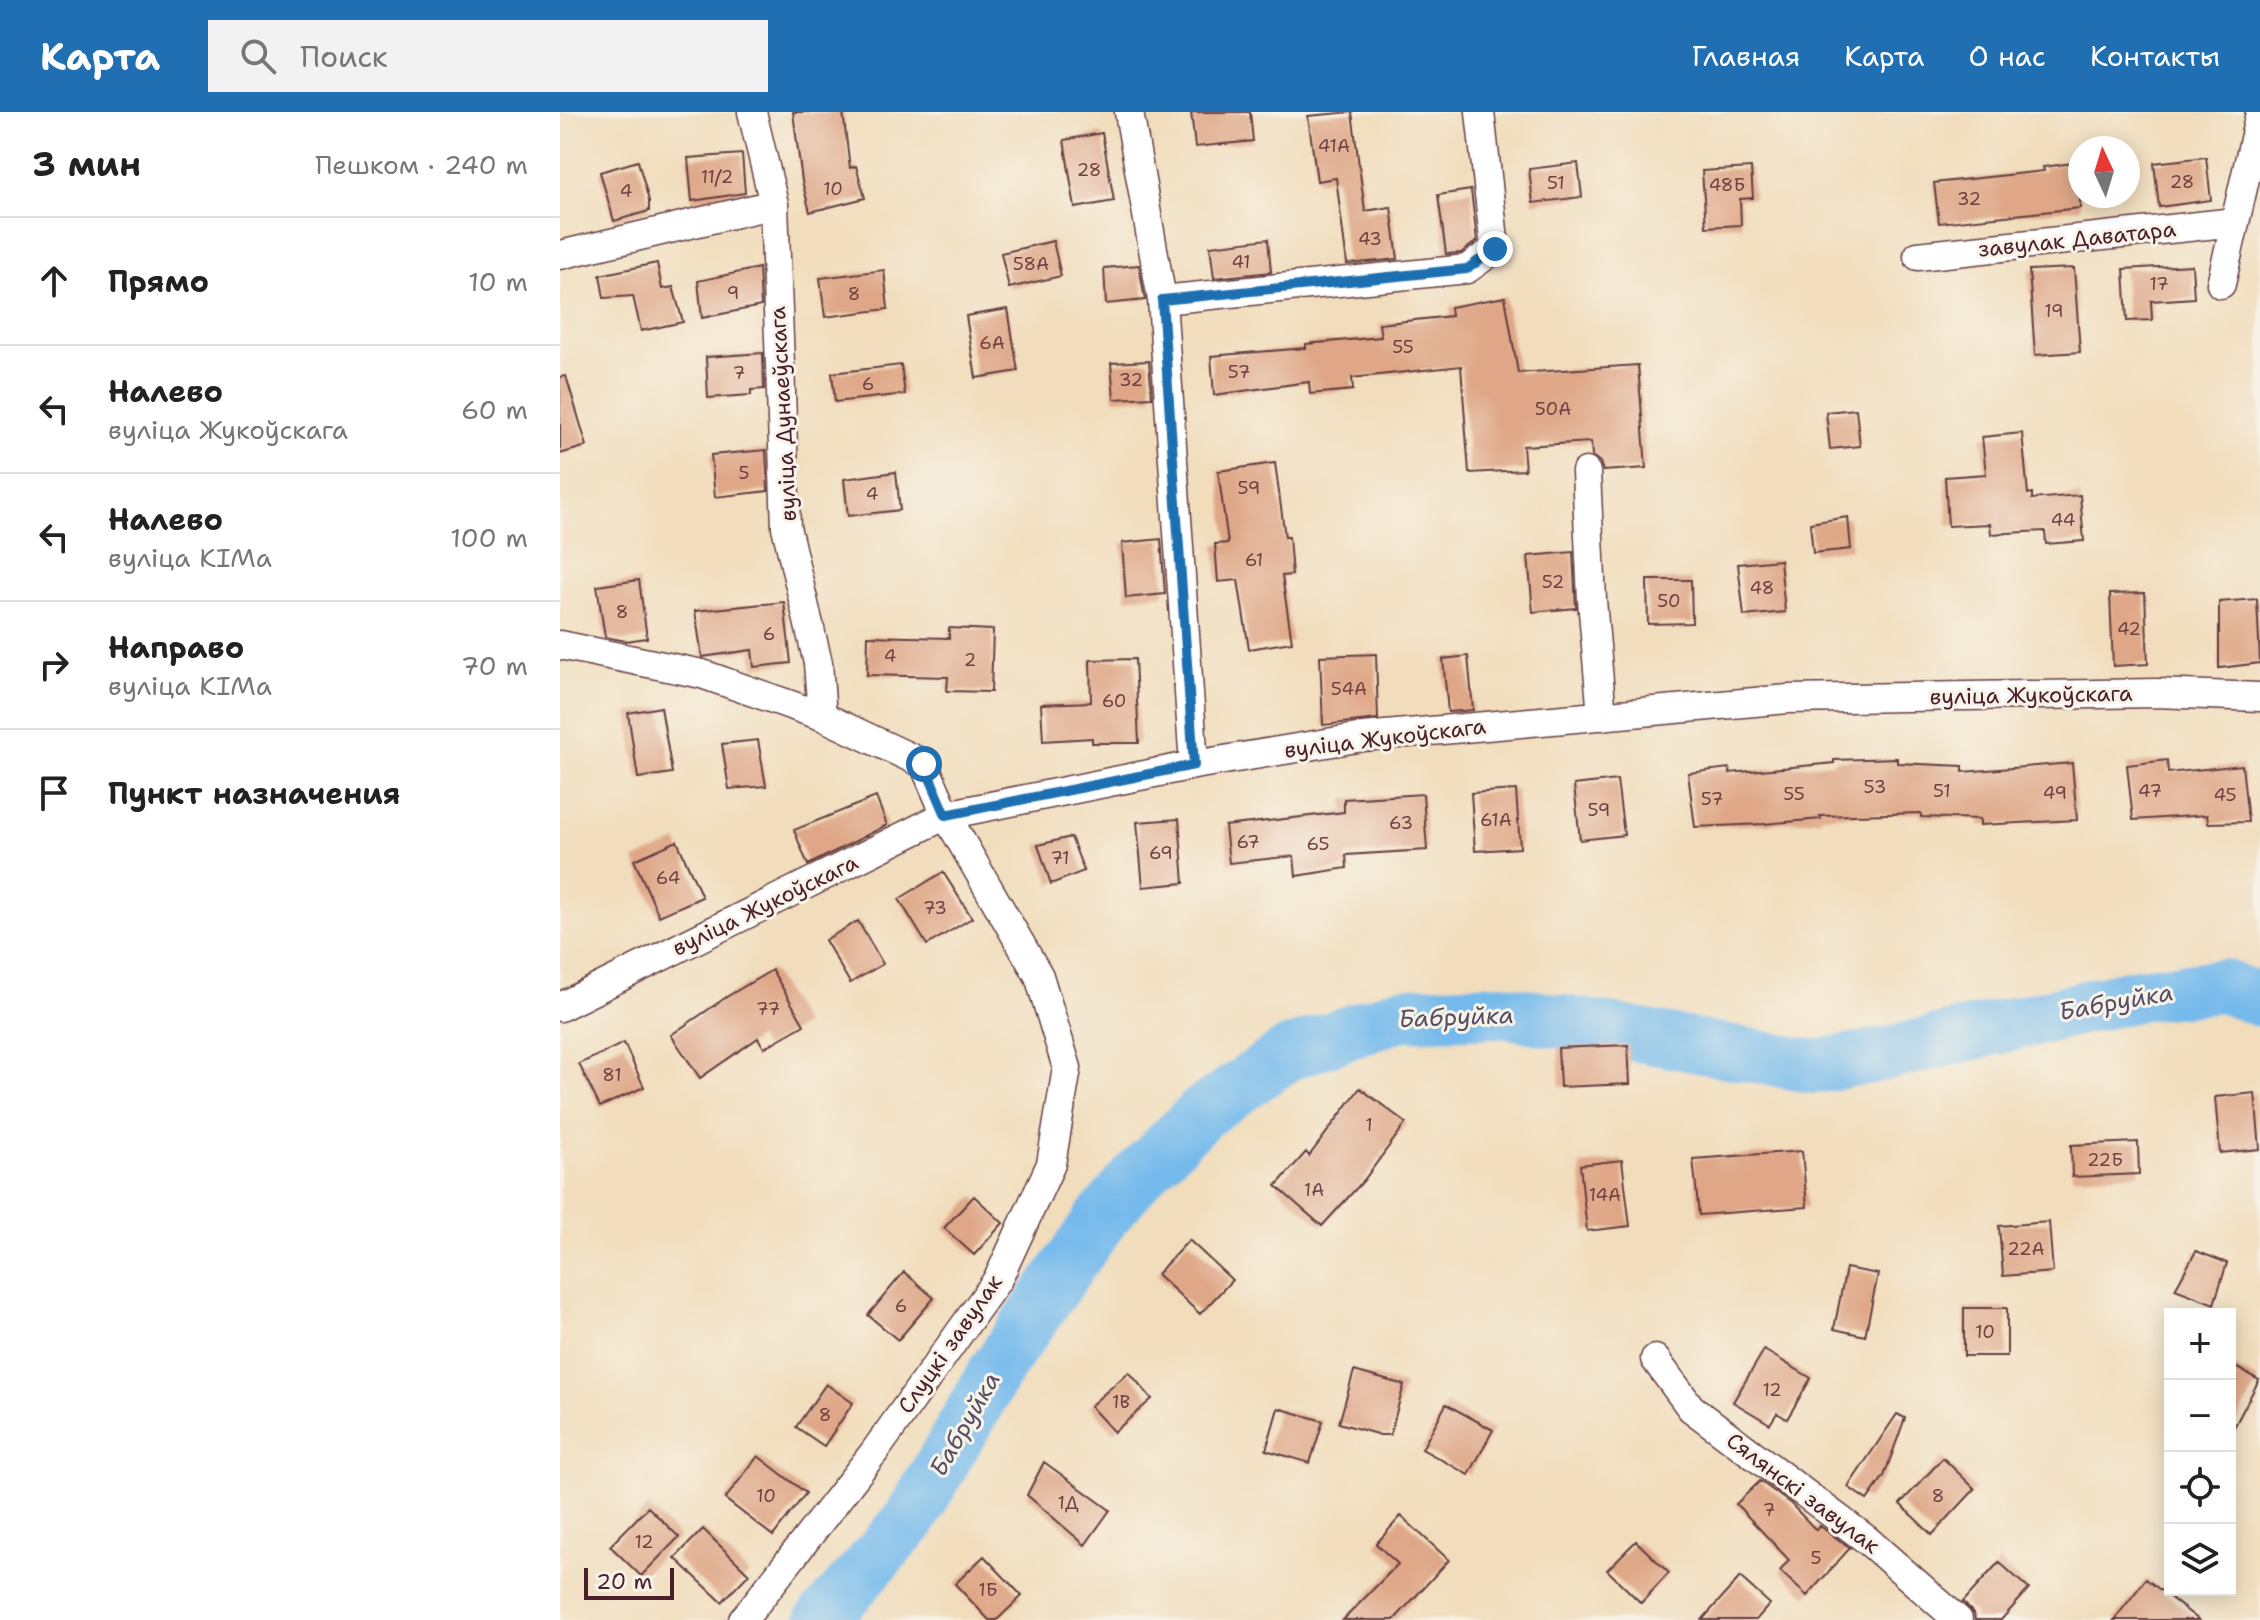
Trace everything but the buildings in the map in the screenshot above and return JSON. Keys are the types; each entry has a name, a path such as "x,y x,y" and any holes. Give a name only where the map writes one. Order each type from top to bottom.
{"street":[{"name":"вуліца Дунаеўскага","path":"752,112 774,204 786,527 818,663 822,716"},
{"path":"1129,112 1162,300 1194,765"},
{"path":"1162,300 1467,269 1495,249 1480,112"},
{"path":"2221,284 2260,113"},
{"path":"560,255 774,204"},
{"name":"завулак Даватара","path":"1918,256 2235,222"},
{"path":"1586,472 1602,716"},
{"name":"Слуцкі завулак","path":"560,645 702,674 822,716 924,764 946,815 1039,976 1067,1068 1051,1164 998,1279 875,1451 743,1620"},
{"name":"вуліца Жукоўскага","path":"560,1007 946,815 1194,765 1363,737 1788,699 2156,693 2260,697"},
{"name":"Сялянскі завулак","path":"1655,1359 1691,1408 1867,1540 1958,1620"}],"waterway":[{"name":"Бабруйка","path":"822,1620 909,1521 996,1370 1102,1218 1139,1175 1202,1113 1288,1054 1401,1014 1503,1011 1815,1067 1881,1055 2136,995 2223,986 2260,1000"}],"route":[{"path":"924,764 946,815 1194,765 1162,300 1467,269 1495,249"}]}
